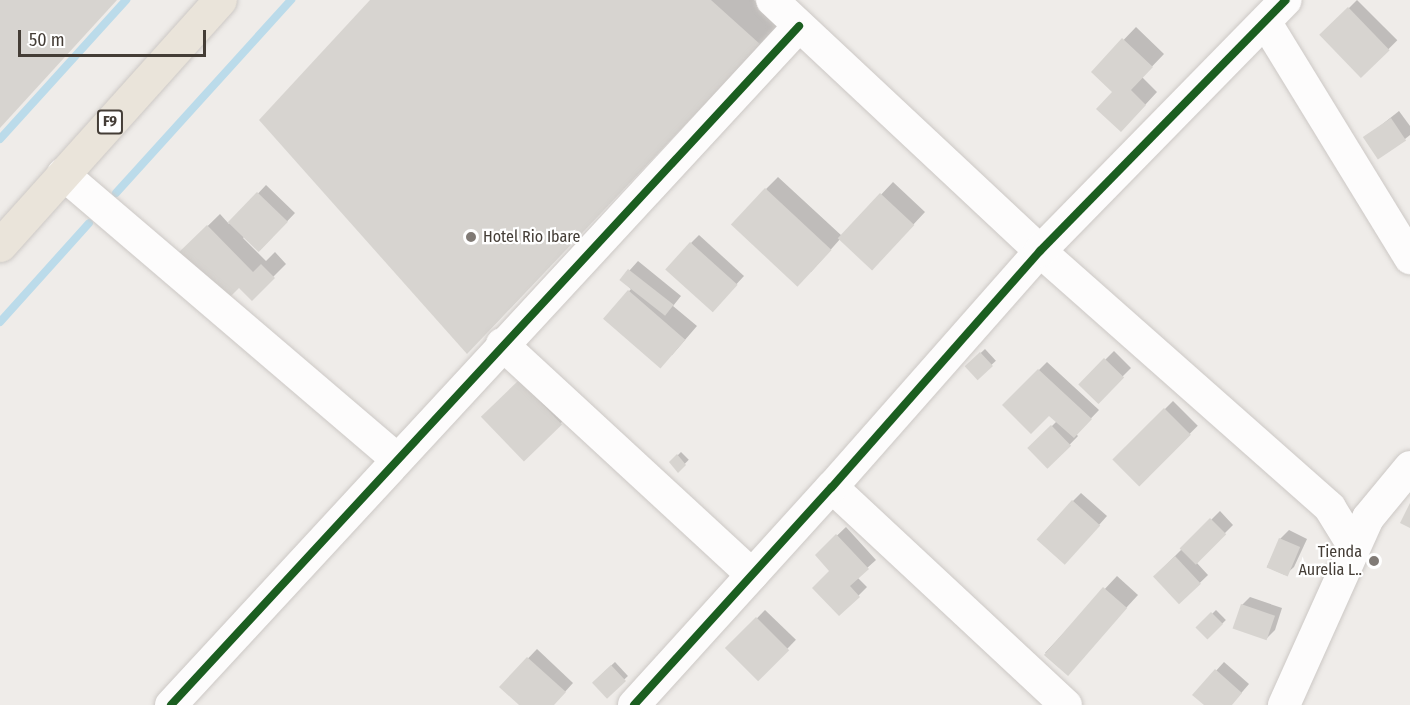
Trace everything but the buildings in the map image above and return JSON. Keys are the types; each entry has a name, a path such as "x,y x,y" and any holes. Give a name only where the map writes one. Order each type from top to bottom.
{"highway":[{"name":"F9","path":"0,244 220,0"}],"street":[{"path":"772,0 1040,251 1330,508 1354,547"},
{"path":"634,705 832,488 1040,251 1276,11 1410,258"},
{"path":"171,705 502,344 799,26"},
{"path":"63,174 397,459"},
{"path":"502,344 752,575"},
{"path":"1284,705 1368,518 1410,467"},
{"path":"832,488 1066,705"}],"waterway":[{"path":"0,139 126,0"},
{"path":"116,193 291,0"},
{"path":"0,322 89,223"}],"cycle path":[{"path":"634,705 832,487 1040,251 1286,0"},
{"path":"171,705 799,26"}],"place":[{"name":"Hotel Rio Ibare","path":"471,237"},
{"name":"Tienda Aurelia L..","path":"1374,561"}]}
